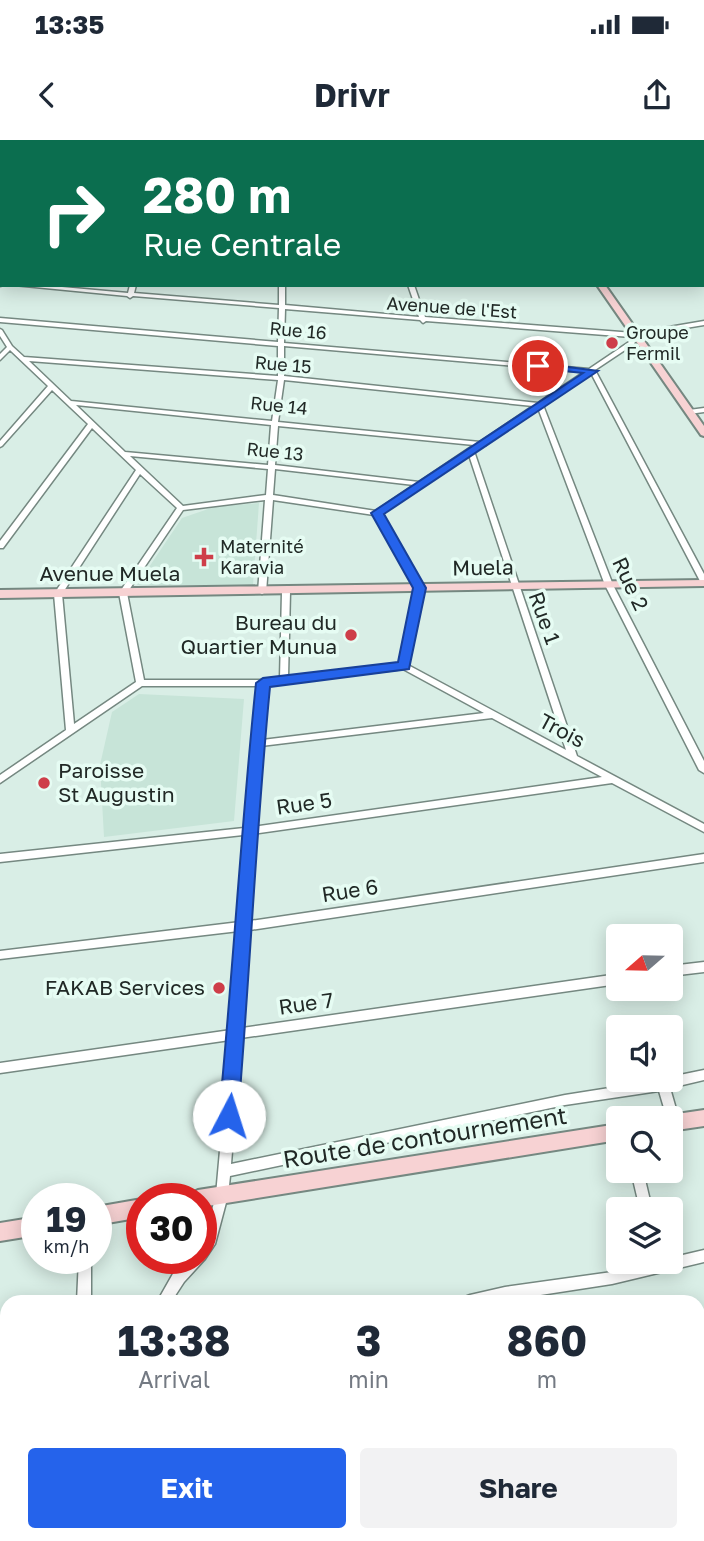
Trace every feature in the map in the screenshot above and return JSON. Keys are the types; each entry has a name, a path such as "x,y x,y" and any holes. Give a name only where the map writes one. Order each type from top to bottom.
{"street":[{"name":"Avenue de l'Est","path":"38,287 423,321 634,335 704,323"},
{"path":"130,296 132,287"},
{"path":"262,592 268,497 281,378 282,287"},
{"path":"412,287 423,321"},
{"path":"602,287 704,433"},
{"name":"Rue 16","path":"0,320 593,371"},
{"path":"0,331 10,347 181,508"},
{"path":"139,683 123,593 181,508 268,497 377,513 593,371 632,343 634,335"},
{"path":"0,358 10,347"},
{"name":"Rue 15","path":"23,359 281,378 540,405"},
{"path":"593,371 704,582"},
{"path":"0,445 52,386"},
{"name":"Rue 14","path":"70,403 275,421 484,444"},
{"name":"Rue 2","path":"540,405 608,585 704,769"},
{"path":"689,412 704,410"},
{"path":"0,546 92,423"},
{"name":"Rue 1","path":"471,452 573,756"},
{"name":"Rue 13","path":"125,454 422,484"},
{"path":"70,730 58,594 141,469"},
{"path":"0,780 139,683 263,683 404,666 419,588 377,513"},
{"name":"Muela","path":"262,592 704,582"},
{"name":"Avenue Muela","path":"0,594 262,592"},
{"path":"284,681 286,592"},
{"name":"Trois","path":"404,666 704,828"},
{"path":"217,1215 222,1195 236,1034 245,926 248,831 260,743 263,683"},
{"path":"260,743 493,715"},
{"name":"Rue 5","path":"0,858 248,831 613,779"},
{"name":"Rue 6","path":"0,955 245,926 704,858"},
{"path":"683,969 704,967"},
{"name":"Rue 7","path":"0,1068 606,981"},
{"path":"683,1080 704,1075"},
{"path":"224,1171 565,1100 617,1092"},
{"path":"683,1121 704,1118"},
{"name":"Route de contournement","path":"217,1196 606,1134"},
{"path":"0,1232 21,1229"},
{"path":"683,1260 704,1256"},
{"path":"84,1295 85,1274"},
{"path":"168,1295 183,1274"},
{"path":"497,1295 626,1274"}],"shaded area":[{"name":"Maternité Karavia","path":"259,503 253,585 137,585 182,518 214,507"},
{"path":"139,694 244,699 234,821 104,837 100,765 112,712"}],"place":[{"name":"Groupe Fermil","path":"612,343"},
{"name":"Maternité Karavia","path":"204,557"},
{"name":"Bureau du Quartier Munua","path":"351,635"},
{"name":"Paroisse St Augustin","path":"44,783"},
{"name":"FAKAB Services","path":"219,988"}],"route":[{"path":"229,1116 245,926 248,831 260,743 263,683 404,666 419,588 377,513 593,371 538,366"}]}
